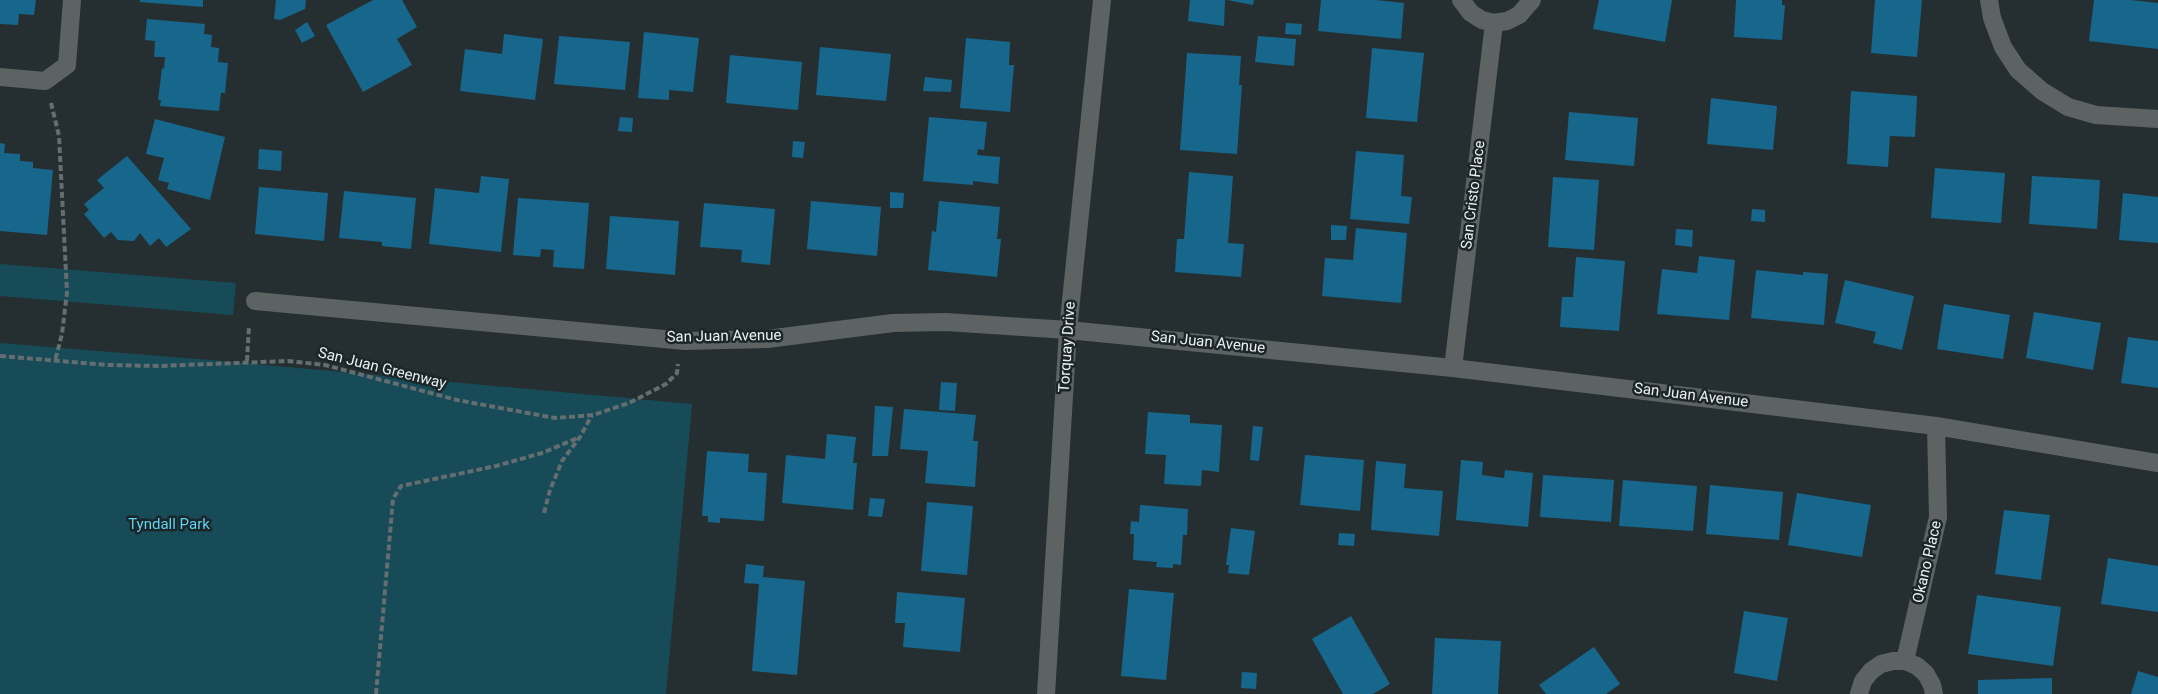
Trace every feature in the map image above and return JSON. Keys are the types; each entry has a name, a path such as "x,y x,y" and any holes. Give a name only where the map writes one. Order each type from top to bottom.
{"street":[{"path":"0,77 45,81 67,65 72,0"},
{"name":"Torquay Drive","path":"1046,694 1068,330 1101,0"},
{"path":"1461,0 1471,13 1482,20 1494,23 1507,21 1519,15 1532,0"},
{"path":"1989,0 1992,18 2003,47 2018,70 2042,91 2068,107 2096,115 2158,119"},
{"name":"San Cristo Place","path":"1454,368 1494,23"},
{"name":"San Juan Avenue","path":"255,301 679,340 767,339 914,322 1068,330 1454,368 1936,426 2158,463"},
{"name":"Okano Place","path":"1905,661 1938,517 1936,426"},
{"path":"1860,694 1863,681 1871,671 1881,664 1893,661 1905,661 1917,666 1926,674 1934,694"}],"path":[{"path":"45,81 59,136 67,292 62,334 55,361"},
{"path":"248,361 249,322 255,301"},
{"name":"San Juan Greenway","path":"0,356 159,366 248,361 288,361 325,365 457,400 555,418 592,415 629,404 666,384 677,373 679,340"},
{"path":"543,513 562,461 580,437 592,415"},
{"path":"376,694 393,499 401,486 496,466 542,453 580,437"}],"green space":[{"path":"0,264 236,283 233,315 0,296"},
{"name":"Tyndall Park","path":"0,343 692,404 666,694 0,694"}],"building":[{"path":"0,0 36,0 34,15 19,14 18,25 0,24"},
{"path":"140,0 203,0 203,7 140,2"},
{"path":"276,0 306,0 305,9 280,20 274,19"},
{"path":"373,0 402,0 417,27 397,39 412,65 363,92 326,25"},
{"path":"1190,0 1225,0 1224,26 1188,21"},
{"path":"1227,0 1254,0 1253,5"},
{"path":"1321,0 1376,0 1404,3 1401,39 1318,31"},
{"path":"1599,0 1672,0 1665,42 1593,29"},
{"path":"1736,0 1782,0 1782,5 1785,5 1782,40 1734,37"},
{"path":"1875,0 1922,0 1917,57 1871,53"},
{"path":"2094,0 2158,3 2158,49 2089,41"},
{"path":"147,19 205,24 204,34 212,35 211,47 219,48 218,62 228,63 225,93 221,93 219,111 160,106 161,100 158,100 165,57 154,57 155,41 145,40"},
{"path":"307,22 315,36 302,43 295,30"},
{"path":"1286,23 1302,24 1301,35 1285,34"},
{"path":"644,32 699,38 693,92 669,90 669,100 638,98"},
{"path":"504,34 543,39 535,100 460,91 465,49 502,54"},
{"path":"559,36 630,42 625,90 554,84"},
{"path":"1258,36 1296,39 1294,66 1255,62"},
{"path":"966,38 1010,42 1009,65 1014,65 1010,112 960,108"},
{"path":"820,47 891,54 886,101 816,95"},
{"path":"1372,48 1424,53 1417,122 1366,118"},
{"path":"1187,53 1241,56 1239,85 1242,85 1237,154 1180,150"},
{"path":"730,55 802,62 798,110 726,103"},
{"path":"925,77 952,80 951,92 923,91"},
{"path":"1851,91 1917,96 1915,137 1890,136 1888,167 1847,164"},
{"path":"1711,98 1777,106 1773,150 1707,144"},
{"path":"1569,112 1638,118 1634,166 1565,160"},
{"path":"620,117 633,118 632,132 618,131"},
{"path":"929,117 987,122 984,150 978,149 977,155 1000,157 998,184 973,181 973,185 923,181"},
{"path":"155,119 225,137 210,200 167,189 169,183 158,180 164,158 146,154"},
{"path":"793,141 805,142 803,158 792,157"},
{"path":"0,143 5,144 4,153 20,154 20,161 33,162 33,168 53,170 47,235 0,231"},
{"path":"259,149 282,151 281,171 258,169"},
{"path":"1356,151 1404,155 1401,196 1412,197 1409,224 1350,219"},
{"path":"127,156 191,229 166,247 159,238 150,246 140,233 134,241 118,240 111,232 104,238 84,214 89,210 84,204 104,188 97,180"},
{"path":"1935,168 2005,173 2001,223 1931,218"},
{"path":"1189,172 1233,176 1228,243 1244,244 1241,277 1175,272 1177,239 1184,239"},
{"path":"481,176 509,179 501,252 429,244 435,188 479,193"},
{"path":"2032,176 2100,180 2097,229 2029,224"},
{"path":"1553,177 1599,180 1594,250 1548,247"},
{"path":"259,187 328,193 324,241 255,234"},
{"path":"344,191 416,198 411,249 382,246 382,242 339,238"},
{"path":"890,192 904,193 903,208 890,208"},
{"path":"2123,193 2158,197 2158,243 2119,240"},
{"path":"518,198 589,203 584,269 553,267 554,250 541,249 540,257 513,255"},
{"path":"811,201 881,207 877,256 807,249"},
{"path":"939,201 1000,207 997,239 1001,239 997,277 928,270 932,231 936,232"},
{"path":"704,203 775,209 770,265 741,262 742,250 700,247"},
{"path":"1752,209 1765,210 1765,222 1751,221"},
{"path":"610,216 679,221 675,275 606,269"},
{"path":"1331,225 1347,226 1346,240 1331,240"},
{"path":"1356,228 1407,233 1401,303 1322,296 1325,258 1353,260"},
{"path":"1676,229 1693,230 1692,247 1675,245"},
{"path":"1699,256 1735,260 1729,320 1657,314 1662,269 1697,273"},
{"path":"1576,257 1625,261 1619,331 1560,327 1562,297 1573,297"},
{"path":"1756,270 1803,275 1803,272 1828,274 1824,325 1751,318"},
{"path":"1845,280 1914,296 1902,350 1873,343 1876,332 1835,323"},
{"path":"1944,304 2010,315 2003,359 1937,349"},
{"path":"2034,312 2101,323 2093,370 2026,358"},
{"path":"2128,337 2158,341 2158,388 2121,383"},
{"path":"941,382 957,383 955,411 939,410"},
{"path":"875,406 893,407 888,456 872,456"},
{"path":"904,409 976,415 973,441 978,441 975,487 925,483 928,451 900,449"},
{"path":"1148,412 1190,415 1190,423 1222,425 1219,472 1202,470 1201,486 1164,484 1166,455 1145,454"},
{"path":"1253,426 1263,427 1259,461 1250,460"},
{"path":"827,434 856,437 853,463 857,463 853,510 782,503 786,455 825,459"},
{"path":"707,451 749,454 748,472 767,473 764,521 720,518 720,523 708,522 708,516 702,516"},
{"path":"1305,455 1364,460 1360,511 1300,505"},
{"path":"1461,460 1483,462 1482,475 1504,478 1505,470 1533,473 1528,527 1456,520"},
{"path":"1376,461 1406,464 1404,488 1443,491 1439,536 1371,530"},
{"path":"1543,475 1614,480 1611,522 1540,517"},
{"path":"1623,480 1697,486 1693,531 1619,526"},
{"path":"1710,485 1783,492 1779,540 1706,534"},
{"path":"1797,493 1871,505 1862,557 1788,545"},
{"path":"870,498 885,499 882,517 868,516"},
{"path":"927,502 973,506 967,575 921,571"},
{"path":"1140,505 1188,509 1187,535 1183,535 1181,565 1173,564 1173,568 1156,567 1157,562 1133,560 1134,534 1130,534 1131,521 1139,522"},
{"path":"2004,510 2050,515 2041,580 1995,574"},
{"path":"1231,528 1255,531 1249,575 1228,573 1229,565 1226,565"},
{"path":"1339,533 1355,534 1354,546 1338,545"},
{"path":"2108,558 2158,566 2158,612 2101,604"},
{"path":"746,564 764,566 763,577 805,581 797,675 752,671 759,584 744,583"},
{"path":"1129,589 1174,593 1166,680 1121,676"},
{"path":"897,592 965,598 960,652 903,647 905,623 895,623"},
{"path":"1977,595 2061,607 2053,666 1968,654"},
{"path":"1744,611 1788,618 1777,681 1734,673"},
{"path":"1351,616 1390,684 1373,694 1343,694 1312,639"},
{"path":"1435,638 1501,641 1498,694 1432,694"},
{"path":"1594,647 1620,684 1606,694 1546,694 1539,685"},
{"path":"2138,671 2158,677 2158,694 2131,694"},
{"path":"1242,672 1257,673 1256,689 1241,688"},
{"path":"2052,678 2052,694 1978,694 1978,680"}]}
